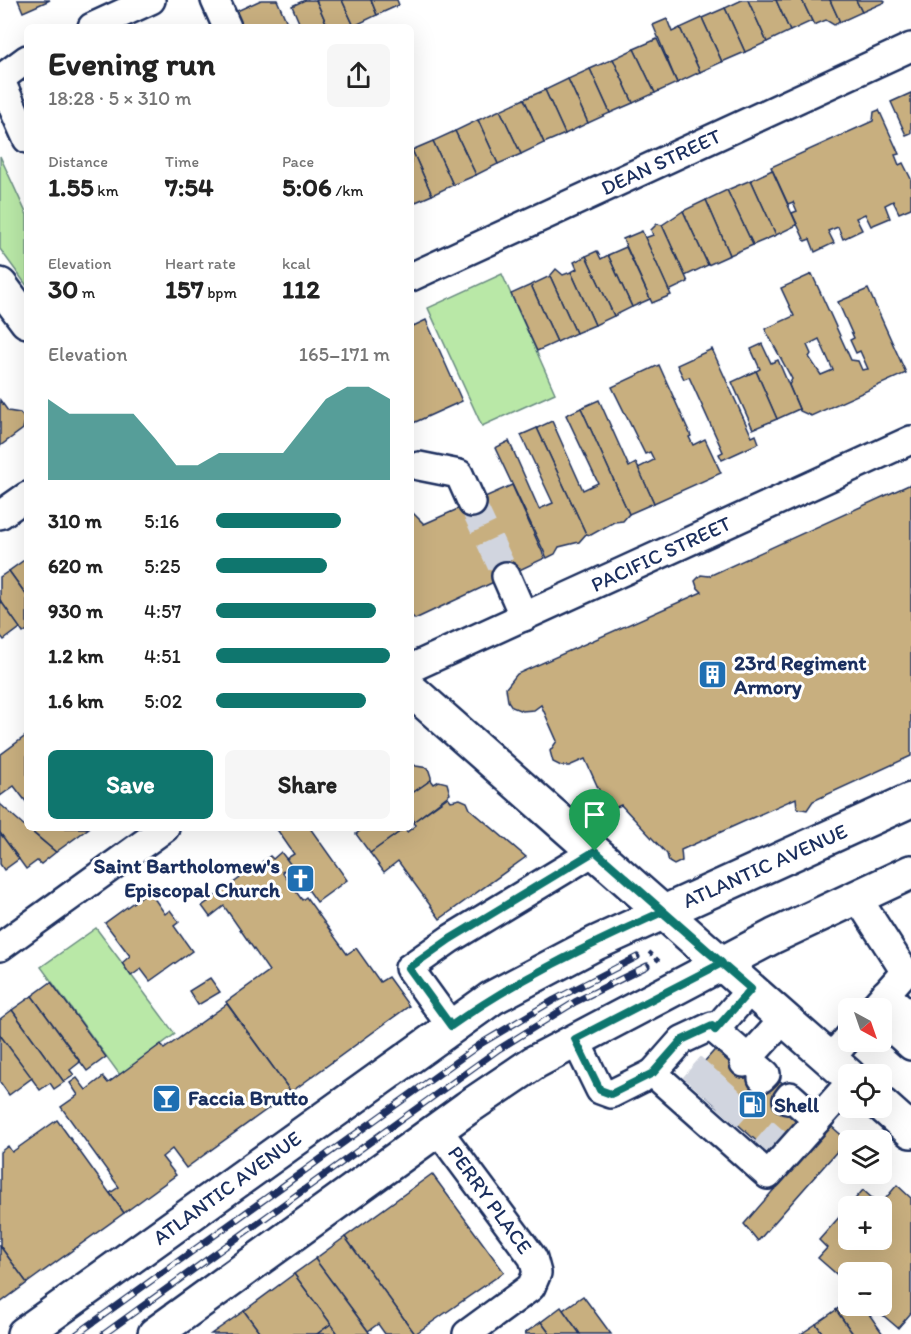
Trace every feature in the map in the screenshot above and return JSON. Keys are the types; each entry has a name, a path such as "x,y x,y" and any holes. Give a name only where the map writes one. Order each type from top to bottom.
{"main road":[{"path":"0,285 24,317"},
{"path":"414,693 784,1019 844,1064"},
{"name":"ATLANTIC AVENUE","path":"24,1334 492,998 540,970 662,912 911,800"},
{"path":"154,1334 514,1075 575,1039 722,963 911,872"},
{"path":"892,1114 911,1131"}],"street":[{"path":"99,24 151,0"},
{"path":"215,0 226,24"},
{"name":"DEAN STREET","path":"414,276 911,47"},
{"path":"24,61 0,79 24,132"},
{"name":"PACIFIC STREET","path":"414,667 911,440"},
{"path":"419,466 459,474 472,503"},
{"path":"0,516 24,498"},
{"path":"506,576 524,617"},
{"path":"0,947 161,831"},
{"path":"451,1026 409,968 450,939 595,851"},
{"path":"857,897 909,972 888,998"},
{"path":"738,1053 751,989"},
{"path":"892,1011 911,1016"},
{"path":"738,1053 784,1019"},
{"path":"892,1023 911,1046"},
{"path":"575,1039 600,1090 611,1094 653,1073 682,1040 712,1026 738,1053"},
{"path":"653,1073 705,1108 753,1150 768,1175 801,1109 838,1070"},
{"name":"PERRY PLACE","path":"438,1130 533,1258 537,1273 531,1287 467,1334"}],"path":[{"path":"647,951 663,965"}],"green space":[{"path":"0,156 24,208 24,282 0,249"},
{"path":"502,274 555,393 482,426 428,308"},
{"path":"96,928 175,1034 120,1075 41,967"}],"building":[{"path":"18,0 50,0 23,12"},
{"path":"261,0 277,0 288,24 232,24 228,15"},
{"path":"305,0 316,0 327,24 300,24 292,6"},
{"path":"316,0 342,0 353,24 327,24"},
{"path":"342,0 371,0 377,15 353,24"},
{"path":"371,0 397,0 399,5 377,15"},
{"path":"742,0 748,0 767,42 745,52 725,8"},
{"path":"748,0 776,0 790,31 767,42"},
{"path":"776,0 802,0 812,21 790,31"},
{"path":"802,0 830,0 840,22 834,25 826,20 814,25"},
{"path":"830,0 856,0 862,12 840,22"},
{"path":"856,0 884,0 885,2 862,12"},
{"path":"725,8 745,52 722,62 702,18"},
{"path":"702,18 722,62 700,72 680,28"},
{"path":"667,19 672,32 680,28 700,72 677,83 653,25"},
{"path":"657,39 677,83 655,93 634,49"},
{"path":"634,49 655,93 633,103 613,59"},
{"path":"613,59 633,103 610,113 590,69"},
{"path":"590,69 610,113 588,123 568,79"},
{"path":"568,79 588,123 565,134 545,90"},
{"path":"545,90 565,134 544,143 524,99"},
{"path":"911,93 911,133 906,135 891,102"},
{"path":"524,99 544,143 521,154 500,110"},
{"path":"500,110 521,154 498,164 478,120"},
{"path":"879,110 899,154 895,155 899,165 903,163 911,179 911,208 899,213 893,201 885,205 890,218 871,226 865,214 856,218 862,230 843,239 838,227 828,231 834,243 815,252 810,239 805,241 792,213 797,211 793,202 788,204 771,167 873,121 874,112"},
{"path":"478,120 498,164 476,175 455,131"},
{"path":"455,131 476,175 453,185 433,141"},
{"path":"433,141 453,185 432,195 414,154 414,149"},
{"path":"414,154 432,195 414,203"},
{"path":"772,170 797,225 776,235 751,180"},
{"path":"751,180 776,235 753,245 727,190"},
{"path":"727,190 753,245 730,255 706,200"},
{"path":"706,200 730,255 708,265 683,211"},
{"path":"683,211 708,265 685,276 662,225"},
{"path":"657,224 662,225 688,282 669,291 645,238 653,235 651,230"},
{"path":"642,231 671,295 652,303 623,239"},
{"path":"626,247 650,299 632,307 608,255"},
{"path":"597,251 601,259 608,255 632,307 614,316 586,256"},
{"path":"586,256 614,316 595,325 571,272 577,269 574,262"},
{"path":"556,269 563,275 571,272 595,325 576,333 550,276"},
{"path":"812,274 851,360 858,361 862,370 868,369 860,351 856,353 850,340 854,338 838,302 868,289 906,373 811,416 800,411 789,385 792,379 765,329 794,316 781,288","holes":["819,339 833,370 821,375 809,357 811,354 807,345"]},
{"path":"550,276 576,333 557,342 531,285"},
{"path":"531,285 557,342 537,351 511,294"},
{"path":"426,320 462,401 414,423 414,326"},
{"path":"762,344 771,363 778,360 799,409 777,419 756,371 760,369 751,349"},
{"path":"712,349 752,437 756,435 759,443 722,460 719,454 723,452 689,377 684,379 677,365"},
{"path":"659,365 693,445 705,439 721,473 654,503 638,468 654,460 650,452 645,454 612,387"},
{"path":"756,371 777,419 753,429 732,382"},
{"path":"0,400 8,411 20,413 24,418 24,424 23,429 0,446"},
{"path":"599,400 629,467 636,463 654,503 629,514 581,408"},
{"path":"581,408 629,514 623,521 614,522 591,535 586,534 537,428 552,421 583,490 598,483 566,415"},
{"path":"537,428 586,534 579,542 559,547 555,554 547,558 495,448 509,441 539,509 553,503 521,435"},
{"name":"23rd Regiment Armory","path":"911,484 911,756 813,801 807,810 797,808 796,798 681,850 682,861 674,865 669,862 667,854 621,805 612,809 601,804 599,790 585,759 569,766 561,766 553,762 550,751 557,741 541,705 534,710 522,711 512,707 508,701 506,688 517,674 702,592 695,581 701,575 709,576"},
{"path":"512,485 545,558 415,619 414,514 424,524"},
{"path":"24,560 24,592 9,571"},
{"path":"9,571 24,592 23,633 0,600 0,577"},
{"path":"0,600 20,628 4,640 0,635"},
{"path":"24,737 24,799 14,786 0,796 0,755"},
{"path":"414,764 428,768 431,780 414,792"},
{"path":"431,780 434,784 439,781 447,783 450,794 414,821 414,792"},
{"path":"448,797 451,801 460,799 467,802 470,809 526,857 440,919 398,861 384,872 370,853 401,831 414,831 416,825 414,821"},
{"path":"0,804 24,825 24,831 31,831 56,852 41,864 37,861 26,869 0,833"},
{"path":"31,831 85,831 56,852"},
{"path":"278,831 312,831 347,880 317,902 286,859 294,854"},
{"path":"360,831 401,831 370,853 356,834"},
{"path":"0,833 19,859 4,870 0,864"},
{"path":"281,852 291,865 282,872 302,900 306,897 347,954 356,948 380,982 388,977 409,1006 291,1092 226,1002 269,971 224,906 210,917 202,906 270,856 273,859"},
{"path":"149,891 165,914 170,910 179,922 174,926 192,951 150,981 141,969 131,976 122,963 130,956 105,923"},
{"path":"210,978 220,992 198,1005 189,991"},
{"path":"51,982 106,1057 87,1071 32,996"},
{"path":"32,996 80,1062 70,1070 74,1075 64,1082 12,1010"},
{"path":"227,1004 291,1092 186,1168 172,1149 162,1157 176,1175 124,1213 110,1193 119,1187 61,1107 78,1095 70,1083 77,1078 86,1090 103,1077 108,1083 161,1044 164,1049"},
{"path":"12,1010 64,1082 54,1089 50,1083 40,1090 0,1035 0,1019"},
{"path":"0,1035 32,1078 9,1095 0,1082"},
{"name":"Shell","path":"721,1043 786,1085 805,1116 771,1154 688,1080"},
{"path":"57,1120 124,1213 27,1283 0,1246 0,1152 8,1146 12,1152"},
{"path":"830,1125 838,1132 838,1150 758,1241 744,1224"},
{"path":"432,1174 504,1272 415,1334 345,1237"},
{"path":"897,1185 911,1198 911,1313 898,1328 884,1316 892,1316 892,1262 838,1262 838,1275 818,1258 827,1248 819,1240 838,1218 838,1250 892,1250 892,1196 888,1196"},
{"path":"863,1190 870,1196 858,1196"},
{"path":"345,1237 415,1334 385,1334 378,1324 368,1331 315,1259"},
{"path":"0,1246 27,1283 0,1303"},
{"path":"315,1259 370,1334 338,1334 294,1274"},
{"path":"294,1274 331,1324 317,1334 261,1334 244,1311"},
{"path":"583,1296 611,1334 580,1334 563,1310"},
{"path":"561,1307 580,1334 550,1334 541,1322"},
{"path":"836,1310 838,1316 853,1334 823,1334 816,1324"},
{"path":"244,1311 261,1334 211,1334"},
{"path":"840,1316 870,1316 883,1334 853,1334"},
{"path":"541,1322 550,1334 525,1334 525,1333"},
{"path":"331,1324 338,1334 317,1334"},
{"path":"816,1324 823,1334 801,1334"}],"tunnel":[{"path":"472,503 506,576"},
{"path":"693,1086 727,1047"},
{"path":"711,1101 744,1063"},
{"path":"728,1117 762,1078"},
{"path":"765,1150 799,1111"}],"railway":[{"path":"77,1334 482,1043 554,1000 637,957"},
{"path":"104,1334 499,1049 575,1002 647,966"}],"place":[{"name":"23rd Regiment Armory","path":"713,675"},
{"name":"Saint Bartholomew's Episcopal Church","path":"301,878"},
{"name":"Faccia Brutto","path":"167,1098"},
{"name":"Shell","path":"753,1105"}],"route":[{"path":"595,851 450,939 409,968 451,1026 492,998 540,970 662,912 722,963 751,989 715,1030 712,1026 682,1040 653,1073 611,1094 600,1090 575,1039 722,963 595,851"}]}
